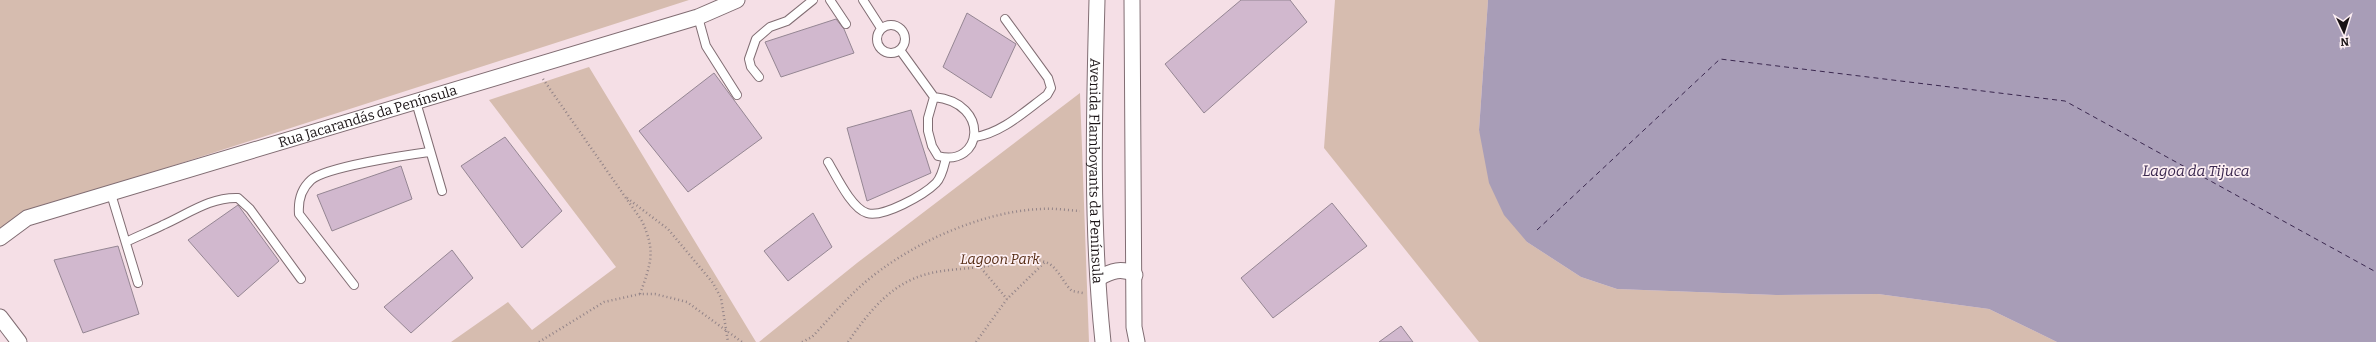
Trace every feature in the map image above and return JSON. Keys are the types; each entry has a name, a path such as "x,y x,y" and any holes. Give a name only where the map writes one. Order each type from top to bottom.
{"street":[{"name":"Rua Jacarandás da Península","path":"0,238 28,218 416,102 533,65 698,17 737,0"},
{"name":"Avenida Flamboyants da Península","path":"1097,0 1094,99 1096,211 1103,342"},
{"path":"1132,0 1135,275 1134,327 1137,342"},
{"path":"1100,285 1111,272 1120,270 1135,275"},
{"path":"0,317 19,342"}],"lane":[{"path":"758,77 751,66 749,59 756,39 770,27 787,21 813,0"},
{"path":"830,0 846,24"},
{"path":"863,0 881,28"},
{"path":"698,17 706,46 737,95"},
{"path":"975,137 989,135 1000,128 1048,95 1050,88 1048,78 1005,19"},
{"path":"893,25 903,32 905,39 900,50 888,53 878,46 878,34 881,28 893,25"},
{"path":"900,50 934,97 946,98 961,106 968,114 974,128 975,137 971,146 957,155 946,158 938,156 932,146 928,131 928,118 934,97"},
{"path":"416,102 429,152 442,190"},
{"path":"354,285 299,214 298,202 305,188 312,179 332,171 379,160 429,152"},
{"path":"828,162 854,203 866,212 879,214 923,193 937,182 946,158"},
{"path":"111,194 138,283"},
{"path":"126,242 164,225 197,207 226,198 238,198 250,209 301,280"}],"path":[{"path":"533,65 642,221 650,240 651,257 640,294"},
{"path":"624,196 668,229 713,283 721,298 728,342"},
{"path":"802,342 812,337 863,284 915,247 957,229 999,215 1040,209 1096,211"},
{"path":"848,342 868,313 889,292 907,280 928,274 1023,260 1045,262 1053,267 1072,291 1079,293 1100,285"},
{"path":"976,342 1007,299 1045,262"},
{"path":"980,267 1007,299"},
{"path":"539,342 604,302 640,294 655,294 687,302 706,314 727,332 742,342"}],"green space":[{"path":"0,0 689,0 29,212 0,229"},
{"path":"1335,0 1488,0 1479,130 1527,242 1581,277 1617,289 1776,295 1878,294 1989,309 2057,342 1479,342 1324,148"},
{"path":"589,67 756,342 451,342 508,302 532,330 616,267 489,100"},
{"name":"Lagoon Park","path":"1080,93 1089,342 759,342 857,263"}],"water":[{"name":"Lagoa da Tijuca","path":"1488,0 2376,0 2376,342 2057,342 1989,309 1878,294 1776,295 1617,289 1581,277 1527,242 1504,215 1489,183 1479,130"}],"building":[{"path":"1241,0 1290,0 1307,22 1204,113 1165,64"},
{"path":"967,13 1016,44 991,98 943,67"},
{"path":"836,19 844,29 854,53 781,77 765,42"},
{"path":"714,73 762,138 688,192 639,131"},
{"path":"911,110 931,173 867,201 847,128"},
{"path":"505,137 562,211 522,248 461,166"},
{"path":"401,166 412,199 332,231 317,195"},
{"path":"1332,203 1367,246 1273,318 1241,278"},
{"path":"238,205 279,261 238,297 188,240"},
{"path":"813,213 832,247 788,281 764,251"},
{"path":"118,246 139,314 83,333 54,260"},
{"path":"452,250 473,278 411,333 384,307"},
{"path":"1401,326 1413,342 1379,342"}],"ferry route":[{"path":"1537,230 1720,59 2065,101 2376,272"}]}
